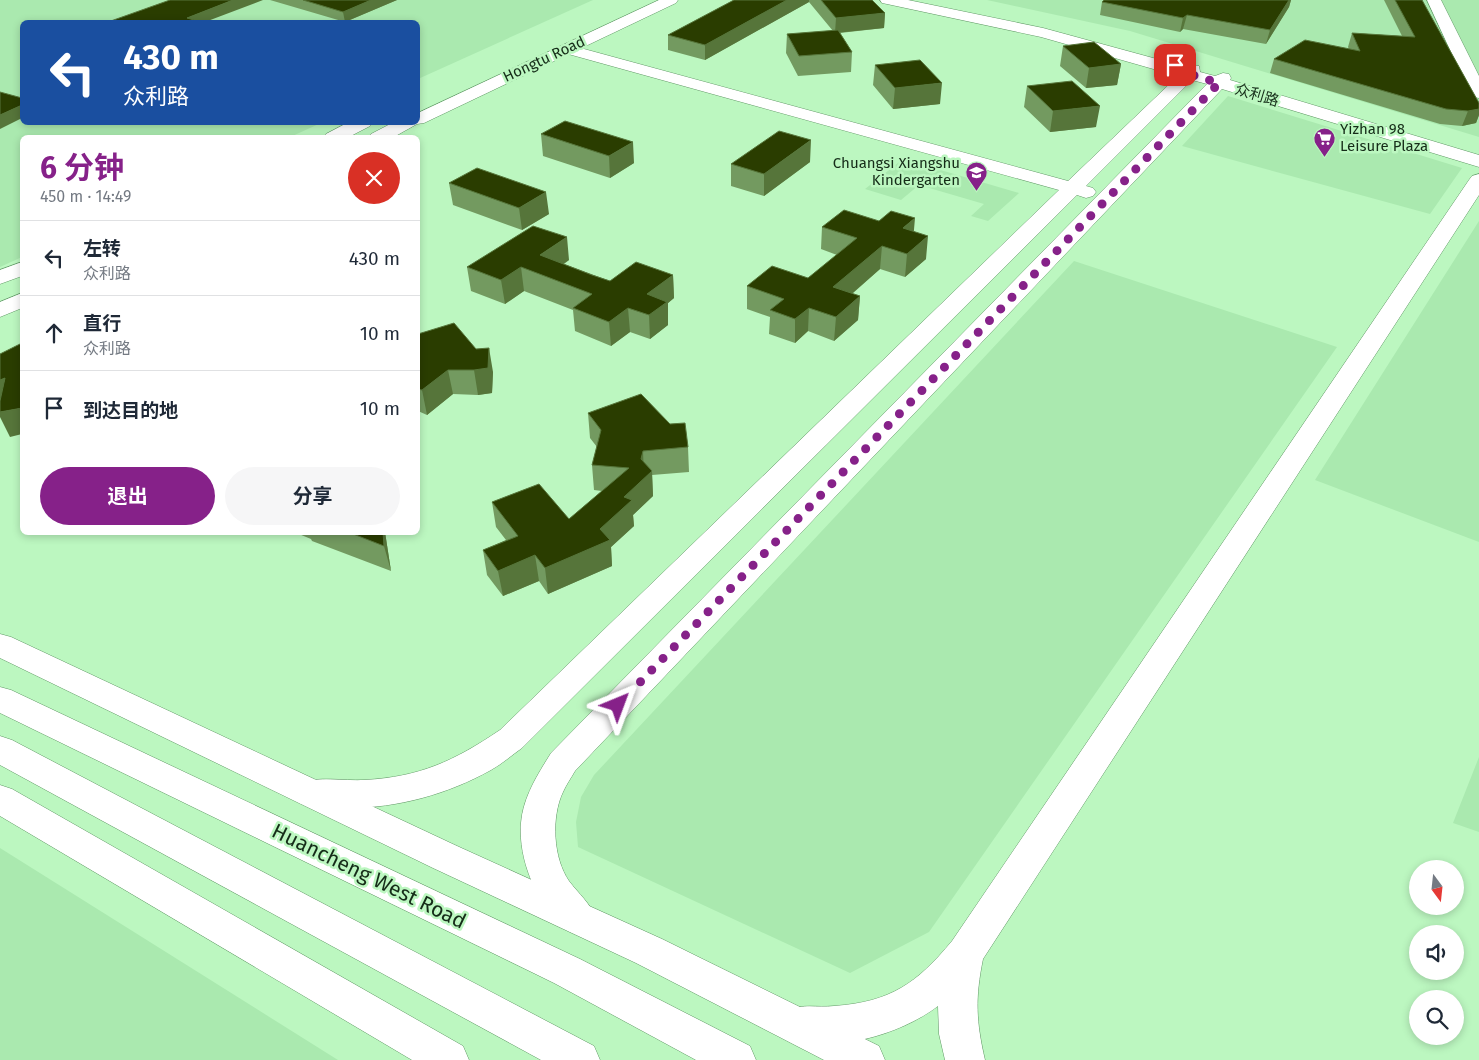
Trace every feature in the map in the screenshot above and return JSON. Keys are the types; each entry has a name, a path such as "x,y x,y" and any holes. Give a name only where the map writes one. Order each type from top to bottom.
{"main road":[{"name":"Hongtu Road","path":"420,118 671,0"},
{"name":"众利路","path":"887,0 1070,40 1191,72"},
{"name":"众利路","path":"908,0 1046,30 1221,81 1479,161"},
{"path":"1434,0 1479,93"},
{"path":"567,48 1108,198"},
{"path":"310,793 352,796 404,789 438,780 477,762 511,739 1191,72"},
{"path":"578,918 554,890 540,857 538,824 546,791 563,762 1221,81"},
{"name":"众利路","path":"1221,81 1479,153"},
{"path":"338,135 358,125"},
{"path":"383,135 403,125"},
{"path":"793,1024 834,1025 875,1019 912,1003 942,981 965,953 1479,180"},
{"path":"0,278 20,269"},
{"path":"0,295 20,286"},
{"path":"0,310 20,301"},
{"path":"0,324 20,315"},
{"path":"0,645 310,793 649,951 865,1060"},
{"name":"Huancheng West Road","path":"0,699 567,971 736,1060"},
{"path":"0,749 580,1060"},
{"path":"0,800 449,1060"},
{"path":"965,953 957,992 959,1034 966,1060"}],"shaded area":[{"path":"0,0 593,0 420,78 420,20 20,20 20,125 317,125 295,135 20,135 20,258 0,267"},
{"path":"987,0 1479,0 1479,137 1130,31"},
{"name":"Yizhan 98 Leisure Plaza","path":"1228,96 1462,168 1430,214 1182,146"},
{"name":"Chuangsi Xiangshu Kindergarten","path":"903,159 1019,193 988,221 971,216 984,204 919,185 901,200 865,189"},
{"path":"1479,221 1479,542 1315,480"},
{"path":"1074,261 1337,347 929,932 850,973 578,847 576,822 581,797 594,775"},
{"path":"1479,757 1479,832 1453,823"},
{"path":"0,848 338,1060 0,1060"}],"building":[{"path":"170,0 233,0 187,18 194,20 114,20"},
{"path":"303,0 371,0 343,12"},
{"path":"734,0 787,0 705,45 668,35"},
{"path":"821,0 872,0 885,13 836,18"},
{"path":"1104,0 1289,0 1270,30 1187,15 1183,18 1102,2"},
{"path":"1395,0 1422,0 1479,103 1479,109 1468,111 1446,109 1274,59 1305,40 1360,51 1352,33 1415,37"},
{"path":"838,30 852,52 799,56 787,34"},
{"path":"1094,42 1121,64 1089,68 1063,46"},
{"path":"920,60 942,83 895,88 875,65"},
{"path":"1072,81 1100,106 1053,111 1027,86"},
{"path":"0,92 20,97 20,106 0,115"},
{"path":"565,121 633,142 609,156 541,134"},
{"path":"779,131 811,140 764,174 731,164"},
{"path":"477,168 546,192 519,208 449,183"},
{"path":"844,210 879,221 891,211 915,218 903,228 928,236 907,254 882,246 833,287 860,296 836,317 809,308 795,319 770,310 784,299 747,286 772,266 808,278 857,238 822,227"},
{"path":"533,226 567,237 540,255 592,275 610,281 636,262 673,275 647,294 667,302 649,315 628,308 609,322 573,308 592,294 521,267 501,280 467,267"},
{"path":"454,323 476,349 489,348 488,368 448,370 422,390 420,390 420,333"},
{"path":"20,344 20,408 0,412 0,401 5,378 0,380 0,354"},
{"path":"641,394 670,424 685,423 688,447 643,451 641,459 652,471 624,497 632,500 600,529 610,540 545,568 535,555 498,571 483,550 518,536 492,502 539,484 569,519 629,468 592,465 601,430 588,413"},
{"path":"356,535 383,535 384,546"}],"place":[{"name":"Yizhan 98 Leisure Plaza","path":"1324,157"},
{"name":"Chuangsi Xiangshu Kindergarten","path":"976,191"}],"route":[{"path":"618,705 1219,83 1189,74 1193,70 1175,65"}]}
